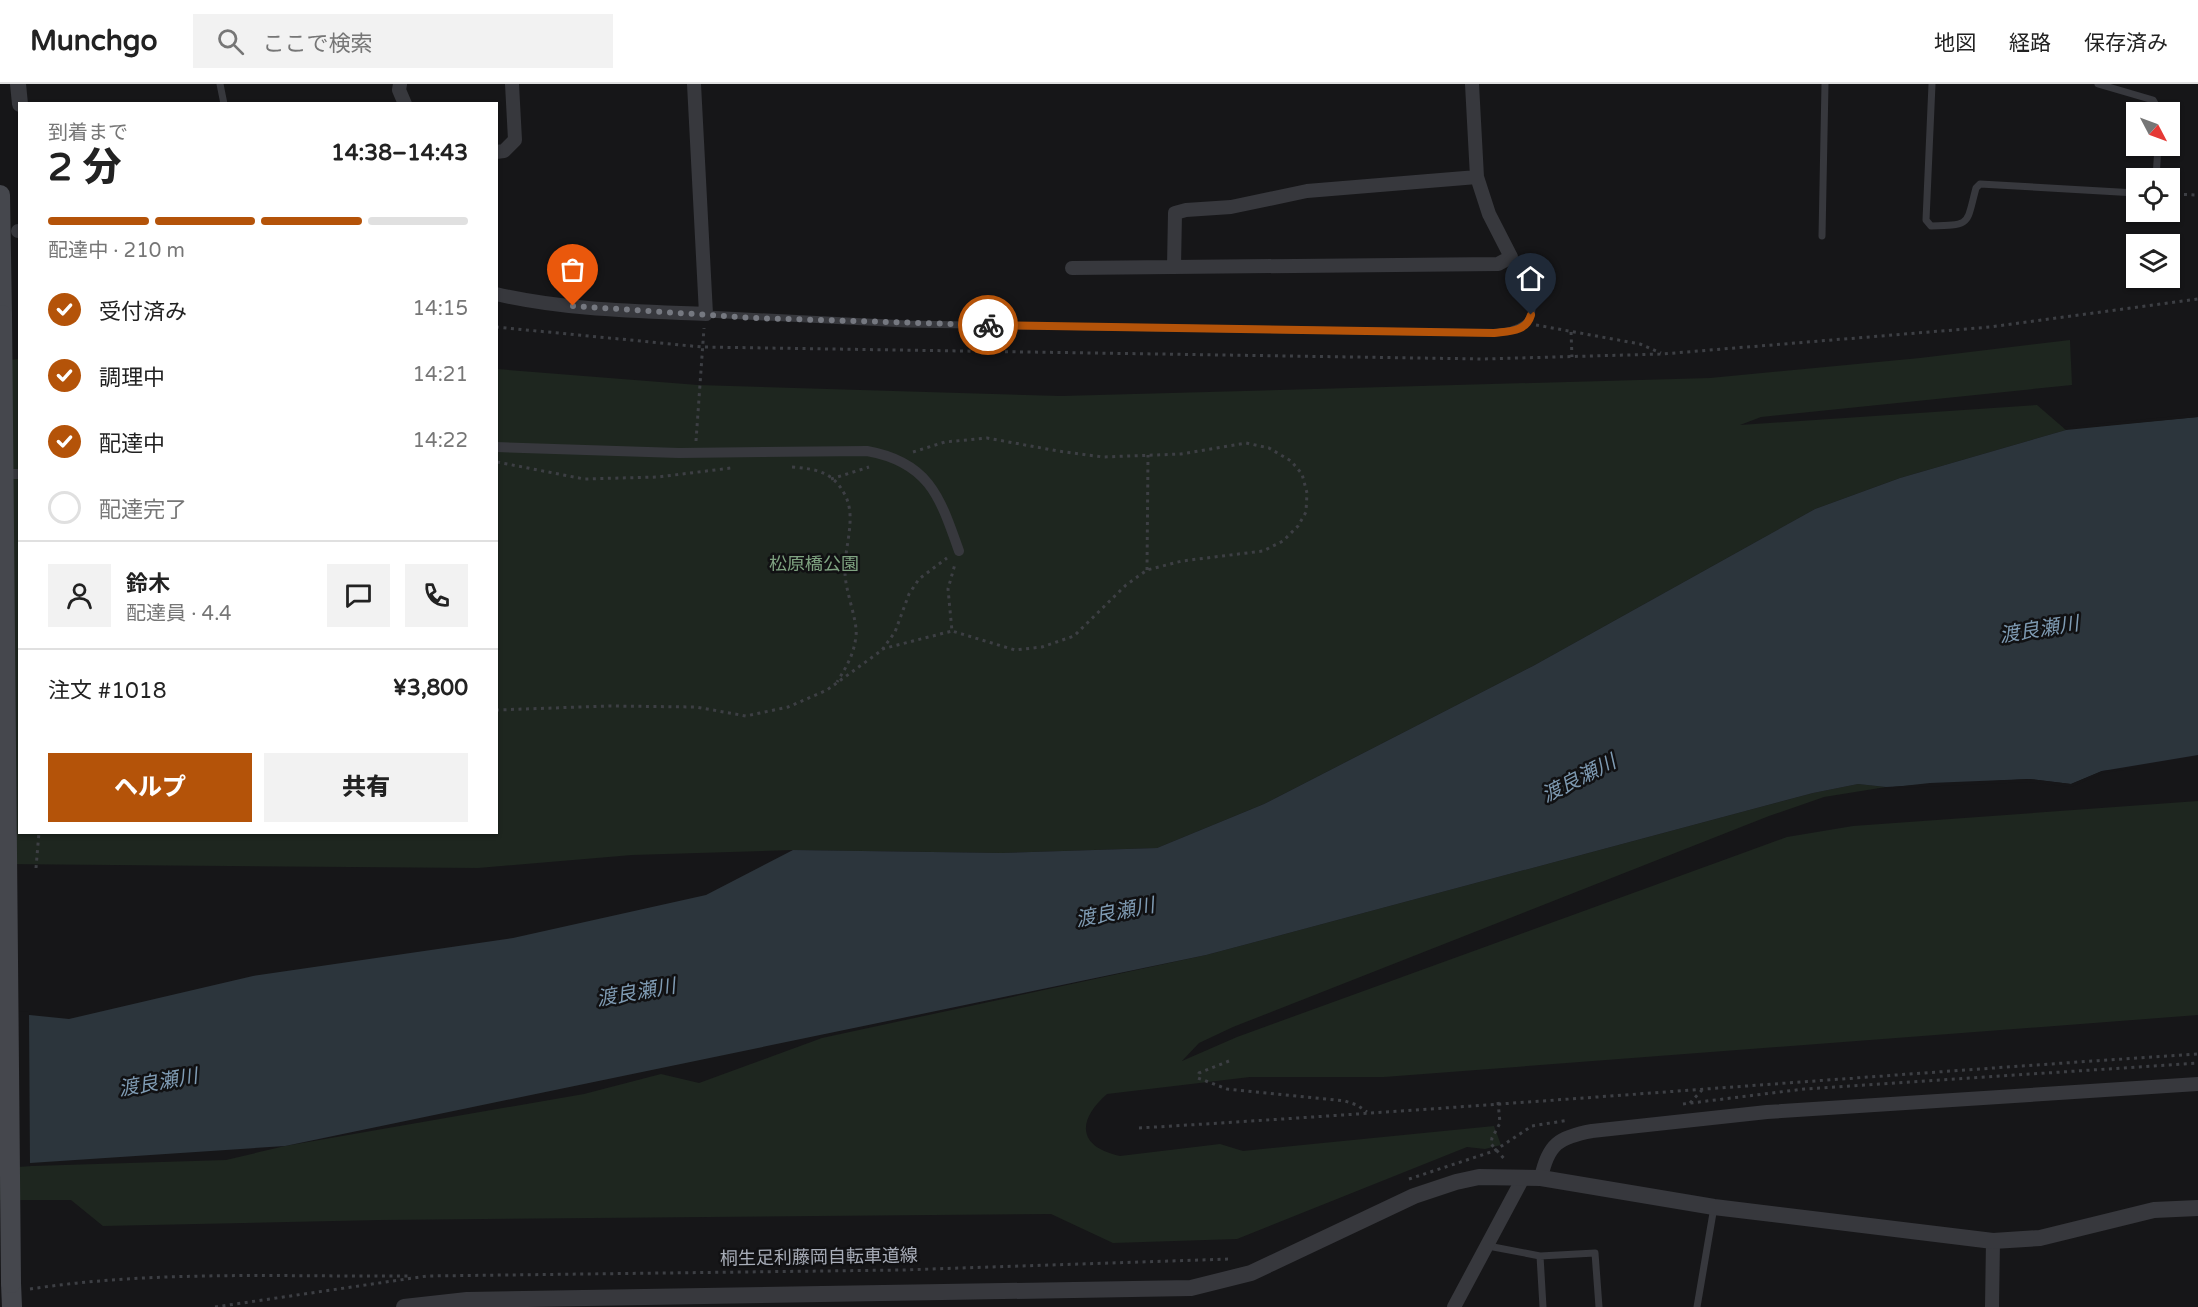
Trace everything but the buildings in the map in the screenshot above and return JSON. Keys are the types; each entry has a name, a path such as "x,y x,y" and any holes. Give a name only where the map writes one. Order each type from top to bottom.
{"main road":[{"path":"0,195 18,1287 12,1307"}],"street":[{"path":"18,84 20,102"},
{"path":"400,84 399,90 404,102"},
{"path":"498,152 504,151 515,140 512,84"},
{"path":"498,294 534,302 601,309 706,314 694,84"},
{"path":"1072,268 1498,264 1511,257 1489,214 1477,177 1472,84"},
{"path":"1174,267 1175,213 1186,210 1231,207 1307,191 1477,177"},
{"path":"498,447 696,453 867,451 895,458 918,470 949,523 959,551"},
{"path":"0,474 18,474"},
{"path":"1541,1178 1544,1165 1556,1143 1567,1135 1592,1131 1767,1112 2198,1084"},
{"path":"1454,1307 1488,1246 1516,1173"},
{"path":"404,1307 467,1300 1191,1288 1251,1273 1414,1196 1456,1182 1516,1173 1714,1207 1993,1241 2040,1238 2145,1212 2198,1208"},
{"path":"1992,1307 1993,1241"}],"lane":[{"path":"220,84 224,102"},
{"path":"1822,236 1825,84"},
{"path":"1932,84 1926,220 1931,226 1961,226 1967,221 1980,184 2126,192"},
{"path":"2098,84 2154,102"},
{"path":"706,314 916,324 1494,333 1511,331 1529,323 1531,305 1528,292 1511,257"},
{"path":"1697,1307 1714,1207"},
{"path":"1488,1246 1540,1256 1595,1253 1599,1307"},
{"path":"1540,1256 1543,1307"}],"path":[{"path":"2180,194 2198,195"},
{"path":"1529,323 1650,346 1662,354"},
{"path":"1571,332 1572,357"},
{"path":"696,453 702,347"},
{"path":"498,710 609,706 696,707 746,716 788,707 814,697 882,650 952,631 1015,650 1042,647 1074,636 1126,585 1147,570 1182,561 1263,551 1283,541 1298,526 1305,512 1307,493 1302,474 1291,461 1269,448 1246,443 1181,454 1103,457 1058,452 987,438 945,442 831,479"},
{"path":"1147,570 1148,454"},
{"path":"498,462 584,479 658,477 736,467"},
{"path":"785,466 819,469 839,485 851,509 844,574 856,633 852,658 837,682"},
{"path":"952,631 948,589 959,551"},
{"path":"882,650 894,632 909,594 920,579 959,551"},
{"path":"36,868 39,834"},
{"path":"1139,1128 1498,1102 1629,1096 2198,1054"},
{"path":"1229,1061 1199,1073 1198,1078 1227,1089 1345,1101 1357,1105 1368,1113"},
{"path":"1690,1103 1703,1089"},
{"path":"1498,1102 1500,1123 1491,1144 1516,1173"},
{"name":"桐生足利藤岡自転車道線","path":"215,1307 426,1276 902,1270 1234,1259"},
{"path":"18,1287 151,1277 426,1276"}],"green space":[{"name":"松原橋公園","path":"2070,340 2072,385 1761,417 1740,425 2037,405 2066,430 1900,478 1815,509 1533,666 1264,804 1157,848 1001,853 793,850 632,855 478,868 0,864 0,361 18,359 18,834 498,834 498,369 698,385 1061,396 1710,378 1920,358"},
{"path":"1858,784 1886,787 1824,797 1769,816 1233,1027 1199,1043 1182,1061 1237,1037 1787,837 1853,826 2198,801 2198,1015 1384,1077 1250,1077 1107,1094 1090,1113 1086,1131 1089,1139 1096,1146 1120,1156 1220,1144 1243,1151 1494,1126 1501,1145 1485,1149 1467,1147 1237,1239 1113,1243 1051,1214 381,1220 103,1226 71,1200 0,1200 0,1167 226,1160 285,1146 584,1094 661,1074 699,1083 822,1038 1206,955 1813,793"}],"water":[{"name":"渡良瀬川","path":"2198,417 2198,755 2102,771 2071,784 2029,779 1886,787 1858,784 1813,793 1206,955 285,1146 0,1165 0,1012 69,1019 253,976 513,938 706,895 793,850 1001,853 1157,848 1264,804 1533,666 1815,509 1900,478 2066,430"}],"pier":[{"path":"2198,414 2198,417 2066,429 2063,427"},
{"path":"2137,768 2103,773 2071,787 2029,782 1875,789 1930,783 2029,779 2071,784 2102,771"},
{"path":"0,1009 29,1012 30,1166 0,1168"}],"way so far":[{"path":"573,306 754,318 988,325"}],"route":[{"path":"988,325 1494,333 1521,328 1529,323 1531,315"}]}
